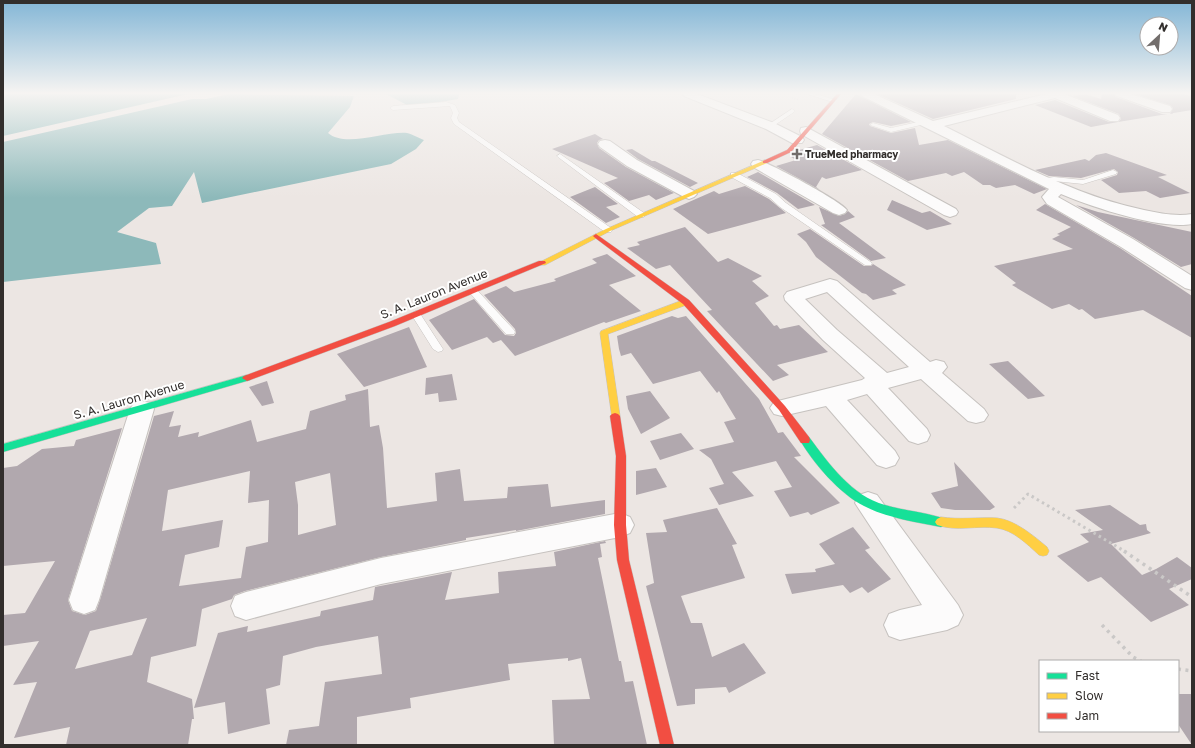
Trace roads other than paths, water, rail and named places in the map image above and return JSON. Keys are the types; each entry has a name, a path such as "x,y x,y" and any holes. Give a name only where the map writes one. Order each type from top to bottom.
{"main road":[{"name":"S. A. Lauron Avenue","path":"3,448 254,376 416,314 539,264 608,230 789,150 808,129"},
{"path":"596,236 686,302 782,408 819,459 839,482 868,503 892,511 937,522 955,524 998,523 1022,533 1043,551"},
{"path":"667,745 623,560 620,525 621,456 604,334 607,331 686,302"}],"street":[{"path":"779,129 802,136 950,212"},
{"path":"940,129 1051,185 1088,200 1126,211 1189,222"},
{"path":"605,144 632,163 689,194"},
{"path":"758,164 839,210"},
{"path":"1051,185 1050,197 1052,201 1127,243 1192,284"},
{"path":"918,435 877,383 794,300 794,296 830,285 931,368 976,415"},
{"path":"782,408 831,397 931,368"},
{"path":"831,397 886,458"},
{"path":"84,600 142,409"},
{"path":"868,503 947,615 900,626"},
{"path":"246,606 380,571 620,525"}],"lane":[{"path":"464,129 608,230"},
{"path":"887,129 898,129"},
{"path":"560,156 641,215"},
{"path":"1051,185 1054,179 1083,182 1113,172"},
{"path":"734,175 773,196 783,205 868,263"},
{"path":"473,291 510,332"},
{"path":"416,314 438,350"}],"water":[{"path":"3,129 34,129 3,136"},
{"path":"61,129 331,129 328,133 335,137 344,139 407,133 424,140 416,149 391,164 202,203 194,172 172,206 149,208 117,232 156,243 161,264 3,282 3,142"}],"place":[{"name":"TrueMed pharmacy","path":"797,154"}]}
